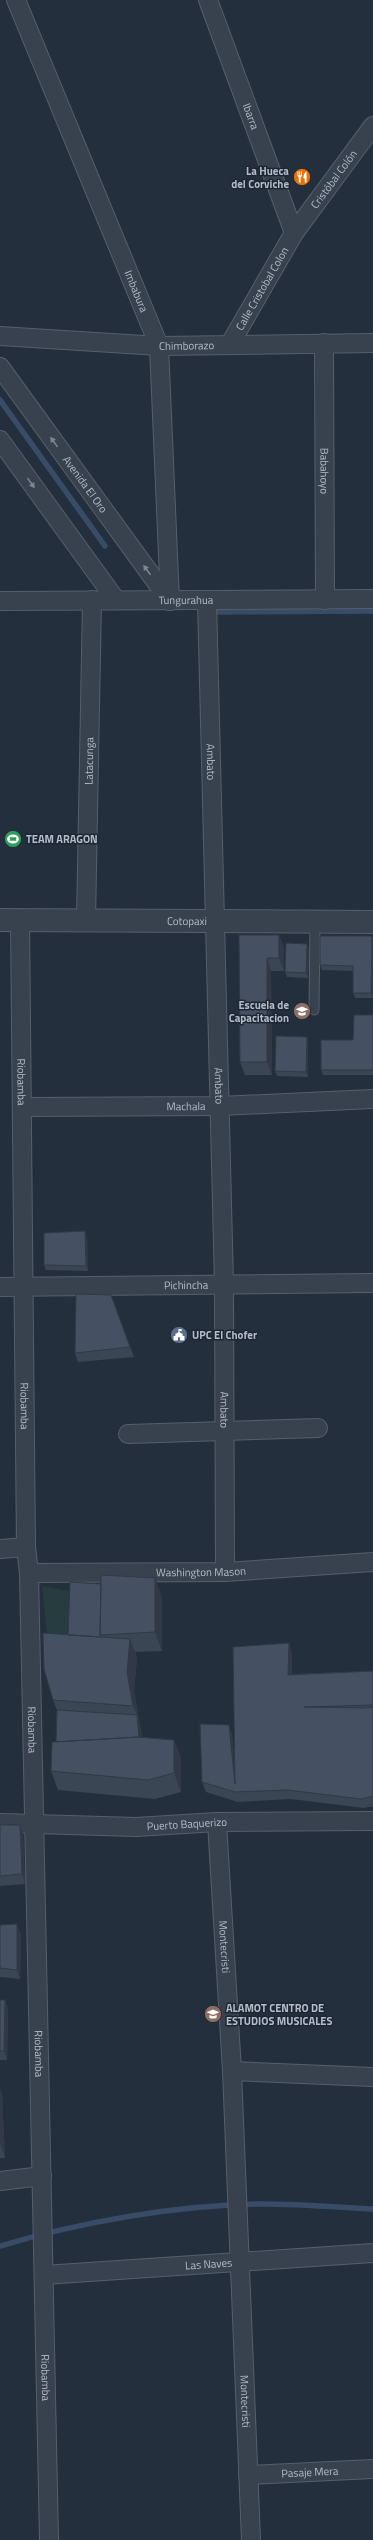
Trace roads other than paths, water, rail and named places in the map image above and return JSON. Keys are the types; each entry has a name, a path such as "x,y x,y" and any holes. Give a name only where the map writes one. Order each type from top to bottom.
{"street":[{"name":"Imbabura","path":"16,0 159,346 170,601"},
{"name":"Ibarra","path":"208,0 294,233"},
{"name":"Cristóbal Colón","path":"294,233 373,126"},
{"name":"Calle Cristobal Colon","path":"230,344 294,233"},
{"name":"Chimborazo","path":"0,336 159,346 324,342 373,343"},
{"name":"Babahoyo","path":"324,342 325,600"},
{"name":"Avenida El Oro","path":"0,367 170,601"},
{"path":"0,440 116,600"},
{"name":"Tungurahua","path":"0,601 373,599"},
{"name":"Latacunga","path":"86,921 92,600"},
{"name":"Ambato","path":"207,601 224,1284 225,1572"},
{"name":"Cotopaxi","path":"10,920 373,922"},
{"name":"Riobamba","path":"10,920 23,1107 23,1286 26,1547 29,1573 36,1823 49,2540"},
{"name":"Machala","path":"23,1107 220,1106 373,1099"},
{"name":"Pichincha","path":"0,1287 132,1287 224,1284 373,1283"},
{"path":"128,1434 318,1428"},
{"path":"0,1549 26,1547"},
{"name":"Washington Mason","path":"29,1573 225,1572 373,1562"},
{"name":"Puerto Baquerizo","path":"0,1823 136,1827 217,1822 373,1821"},
{"name":"Montecristi","path":"217,1822 232,2071 250,2540"},
{"path":"232,2071 373,2077"},
{"path":"0,2181 42,2176"},
{"name":"Las Naves","path":"44,2275 373,2253"},
{"name":"Pasaje Mera","path":"248,2475 373,2469"}],"lane":[{"path":"314,1010 315,922"}],"waterway":[{"path":"0,400 105,546"},
{"path":"209,612 373,611"},
{"path":"0,2246 63,2229 162,2211 229,2205 261,2204 373,2209"}],"place":[{"name":"La Hueca del Corviche","path":"302,177"},
{"name":"TEAM ARAGON","path":"13,839"},
{"name":"Escuela de Capacitacion","path":"302,1011"},
{"name":"UPC El Chofer","path":"179,1335"},
{"name":"ALAMOT CENTRO DE ESTUDIOS MUSICALES","path":"213,2014"}]}
